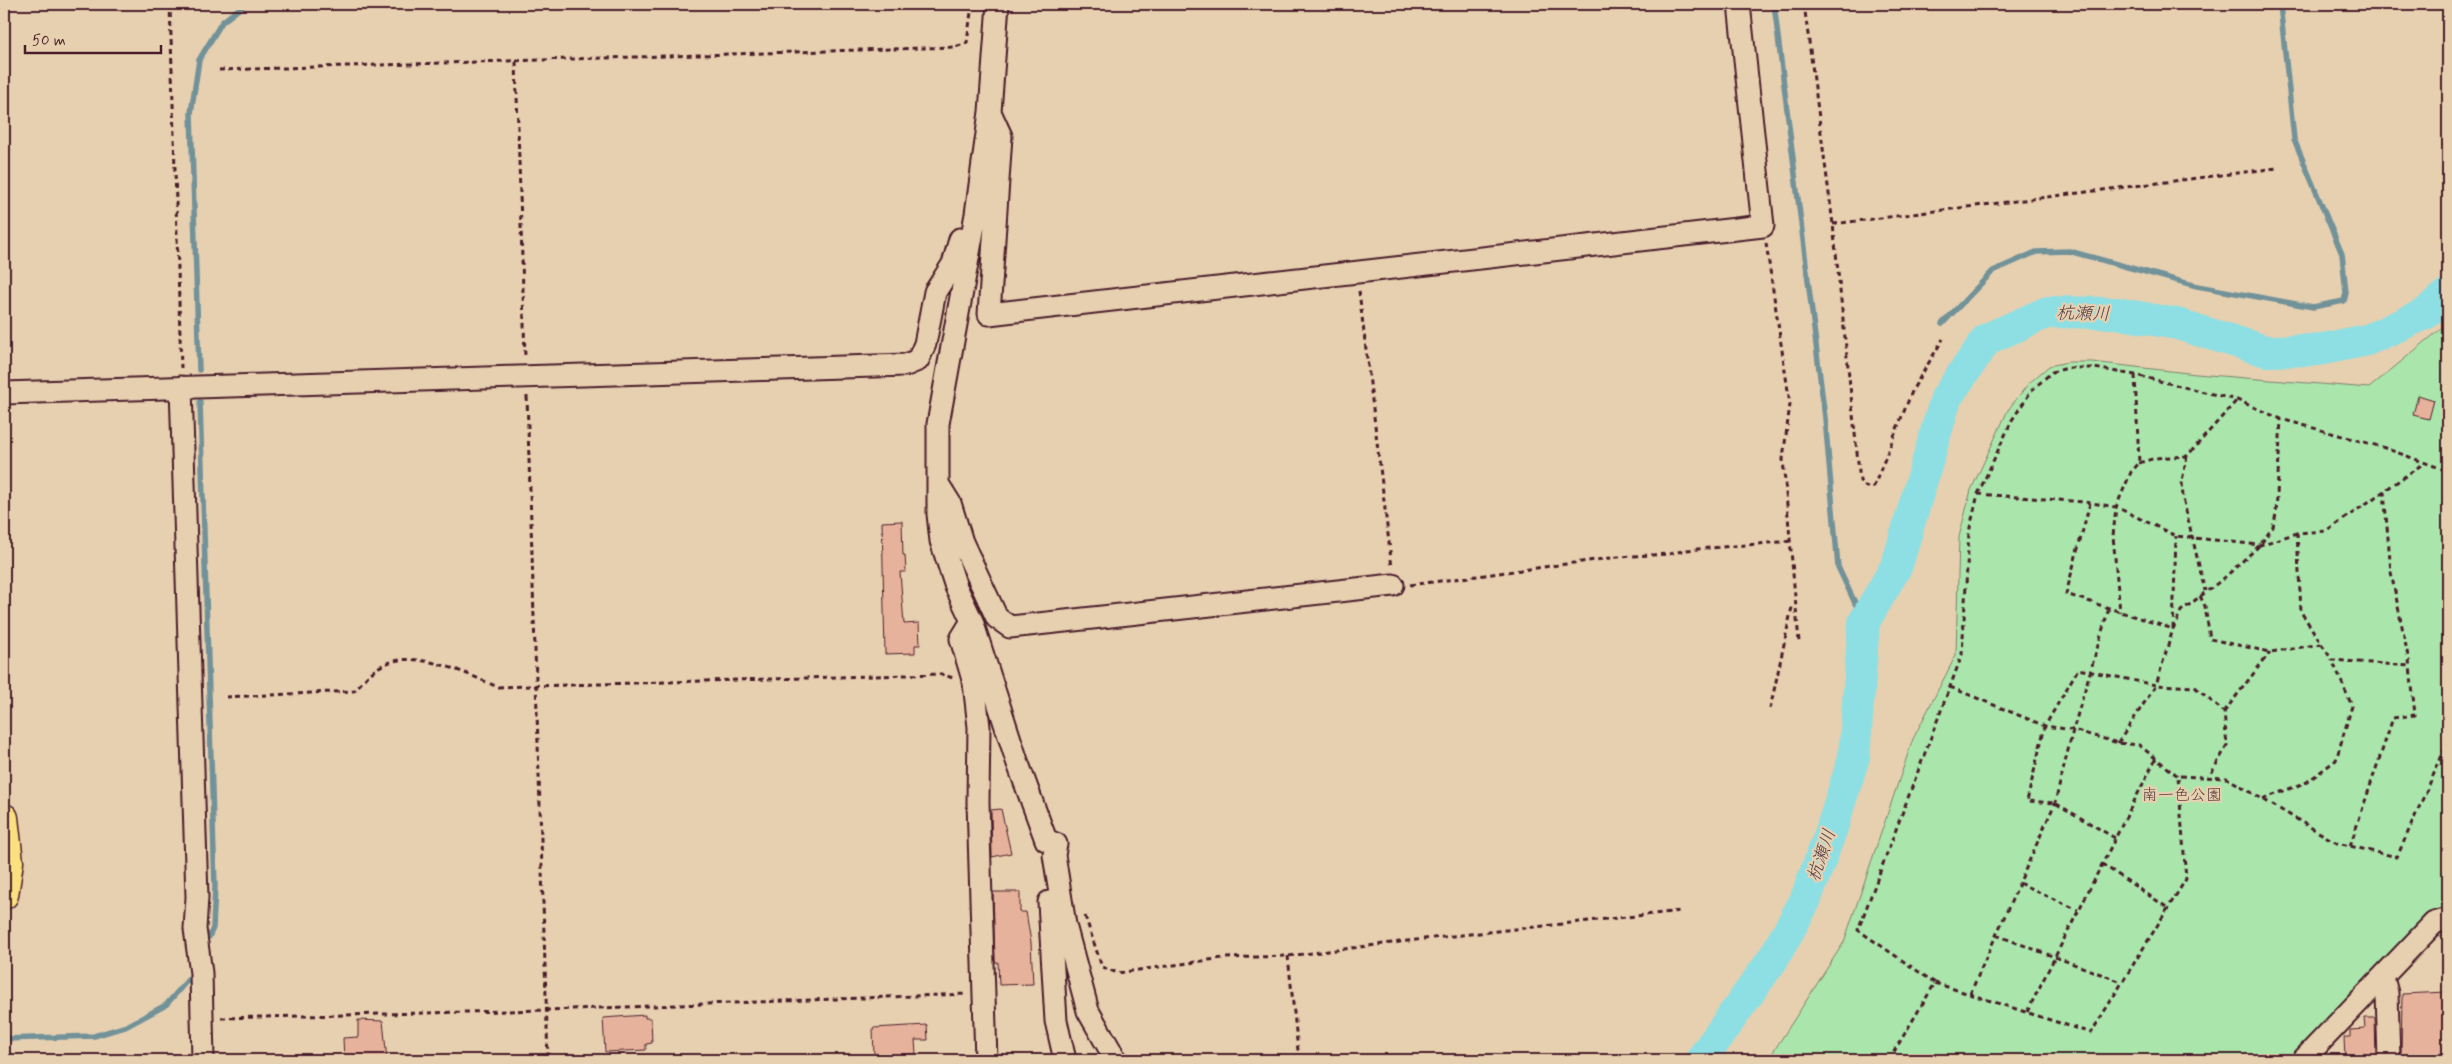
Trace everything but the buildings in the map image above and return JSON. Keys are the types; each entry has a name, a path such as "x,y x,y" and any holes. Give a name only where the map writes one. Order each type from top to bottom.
{"highway":[{"path":"4,818 9,862 4,895"}],"street":[{"path":"998,4 990,112 976,214 938,424 938,514 941,541 956,587 972,621 1017,761 1046,840 1056,1021 1065,1060"},
{"path":"990,112 1001,136 989,314 1763,226 1739,4"},
{"path":"4,392 906,365 918,360 925,344 936,292 953,264 962,229 976,214"},
{"path":"182,387 197,897 195,929 201,973 203,1060"},
{"path":"938,486 941,487 950,503 962,542 997,618 1010,627 1394,585"},
{"path":"972,621 961,639 974,683 979,727 978,802 986,1060"},
{"path":"1046,840 1056,844 1054,855 1065,925 1088,1011 1116,1060"},
{"path":"2303,1060 2434,923 2448,919"},
{"path":"2383,978 2387,993 2389,1060"}],"path":[{"path":"170,4 182,387"},
{"path":"219,70 955,47 967,43 972,4"},
{"path":"1804,4 1833,224 1860,481 1866,487 1874,486 1913,389 1943,339"},
{"path":"1833,224 2277,168"},
{"path":"1763,226 1790,404 1783,459 1800,642"},
{"path":"1357,272 1394,585 1409,585 1618,557 1669,554 1688,550 1792,541"},
{"path":"2178,776 2186,879 2092,1033 1935,983 1858,930 1962,655 1968,532 1978,494 2012,420 2032,390 2052,372 2068,368 2094,368 2135,375 2237,400 2281,419 2382,447 2448,471"},
{"path":"2135,375 2139,463"},
{"path":"2206,591 2191,536 2182,481 2187,456 2237,400"},
{"path":"2118,743 2156,685 2172,629 2181,612 2223,579 2260,545 2273,527 2276,514 2281,419"},
{"path":"2120,612 2113,536 2116,507 2131,472 2139,463 2155,458 2187,456"},
{"path":"1978,494 2090,502 2116,507 2176,536 2191,536 2260,545 2297,533 2327,531 2424,462"},
{"path":"2350,846 2393,718 2415,715 2410,666 2391,572 2384,492"},
{"path":"2090,502 2066,594 2172,629"},
{"path":"2263,799 2307,782 2336,760 2352,706 2332,660 2301,612 2297,533"},
{"path":"2172,629 2176,536"},
{"path":"2200,596 2206,606 2210,639 2270,652 2322,644"},
{"path":"1770,709 1792,607 1796,603"},
{"path":"1970,994 2055,803 2073,730 2108,608"},
{"path":"2209,777 2227,746 2224,712 2270,652"},
{"path":"226,697 354,691 382,665 402,660 441,664 498,687 941,674 955,678"},
{"path":"2332,660 2410,666"},
{"path":"2115,838 2055,803 2027,801 2045,726 2078,669 2156,685 2195,687 2224,712"},
{"path":"536,686 548,1060"},
{"path":"1950,687 2045,726 2073,730 2118,743 2139,745 2178,776 2227,778 2337,843 2397,858 2448,742"},
{"path":"2026,1012 2156,758"},
{"path":"2102,864 2168,908"},
{"path":"2019,883 2078,910"},
{"path":"1084,913 1102,967 1118,973 1223,958 1288,956 1680,911"},
{"path":"1996,935 2122,982"},
{"path":"1288,956 1299,1060"},
{"path":"1890,1060 1935,983"},
{"path":"202,1018 547,1010 984,993"}],"green space":[{"name":"南一色公園","path":"2448,323 2448,935 2438,936 2307,1060 1768,1060 1844,942 1913,739 1956,655 1959,537 1971,490 2008,410 2028,384 2049,366 2068,362 2092,362 2196,374 2369,388"}],"waterway":[{"path":"199,370 191,113 199,60 222,22 245,4"},
{"name":"杭瀬川","path":"1774,4 1825,418 1838,567 1864,622"},
{"path":"1942,324 1993,271 2036,252 2069,251 2197,286 2313,307 2344,301 2346,293 2342,254 2294,139 2280,4"},
{"name":"杭瀬川","path":"1701,1060 1773,959 1805,901 1831,831 1854,757 1864,622 1897,565 1946,398 1987,339 2048,312 2116,313 2177,324 2266,351 2318,350 2367,340 2425,314 2448,294"},
{"path":"200,402 215,887 213,928 209,937"},
{"path":"4,1039 94,1036 127,1026 166,1005 191,976"}]}
